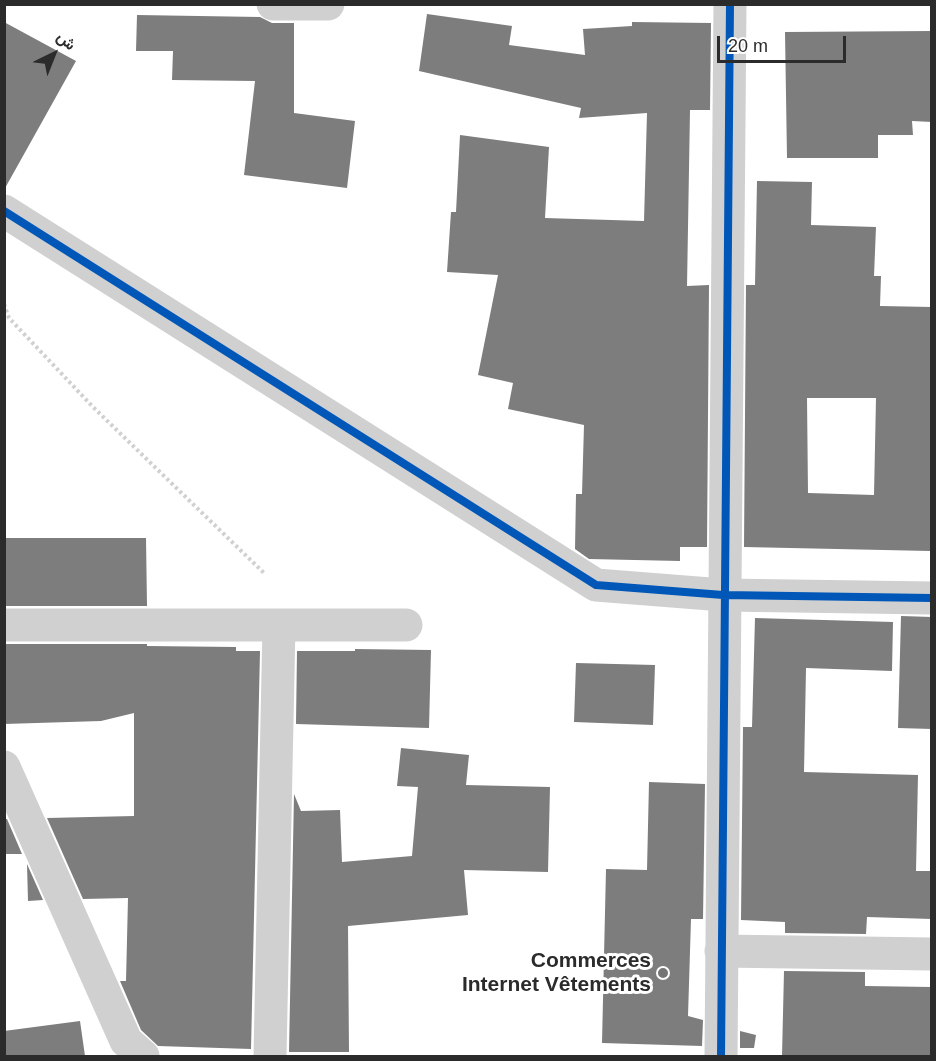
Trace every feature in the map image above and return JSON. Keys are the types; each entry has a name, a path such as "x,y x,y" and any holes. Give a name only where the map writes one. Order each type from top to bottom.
{"street":[{"path":"273,4 328,4"},
{"path":"721,1056 723,595 730,4"},
{"path":"4,211 596,585 723,595 932,597"},
{"path":"4,625 406,626"},
{"path":"270,1056 279,625"},
{"path":"4,767 126,1041 143,1056"},
{"path":"721,951 932,954"}],"path":[{"path":"4,304 9,318 93,406 265,574"}],"building":[{"path":"427,14 512,26 509,45 585,55 583,29 632,26 632,22 711,23 710,110 690,110 687,286 709,285 707,547 680,547 680,561 589,559 575,549 576,494 582,494 584,425 508,409 513,383 478,375 498,275 447,272 451,212 456,212 460,135 549,147 545,218 644,221 647,113 579,118 581,108 419,71"},
{"path":"137,15 260,17 272,23 294,23 294,113 355,121 347,188 244,175 255,81 172,80 173,51 136,51"},
{"path":"4,22 76,61 4,190"},
{"path":"932,31 932,122 912,121 913,135 878,135 878,158 787,158 785,32"},
{"path":"757,181 812,182 811,225 876,227 874,276 881,276 880,306 932,307 930,551 744,547 746,285 755,285","holes":["807,398 876,398 874,495 808,493"]},
{"path":"4,538 146,538 147,606 4,606"},
{"path":"901,616 932,617 932,729 898,728"},
{"path":"755,618 893,622 892,671 806,668 804,772 918,775 916,871 932,871 932,919 867,917 866,934 785,933 785,922 741,920 743,727 752,727"},
{"path":"4,644 147,644 147,646 236,647 236,651 260,651 251,1049 158,1046 141,1030 120,981 126,981 128,898 83,899 47,818 134,816 134,713 101,721 4,724"},
{"path":"355,649 431,650 429,728 296,724 297,651 355,651"},
{"path":"576,663 655,665 653,725 574,722"},
{"path":"401,748 469,755 466,785 550,787 548,872 464,870 468,915 348,926 349,1052 289,1052 294,794 301,811 340,810 342,862 412,856 418,787 397,786"},
{"path":"649,782 705,784 703,919 691,919 688,1016 703,1020 702,1046 602,1043 606,869 647,870"},
{"path":"4,819 7,819 22,854 4,854"},
{"path":"27,864 43,900 28,901"},
{"path":"784,971 865,972 865,986 932,987 932,1056 782,1056"},
{"path":"80,1021 85,1056 4,1056 4,1031"},
{"path":"740,1031 756,1035 754,1048 740,1048"}],"cycle path":[{"path":"721,1056 730,4"},
{"path":"4,211 596,585 723,595 932,598"}],"place":[{"name":"Commerces Internet Vêtements","path":"663,973"}]}
